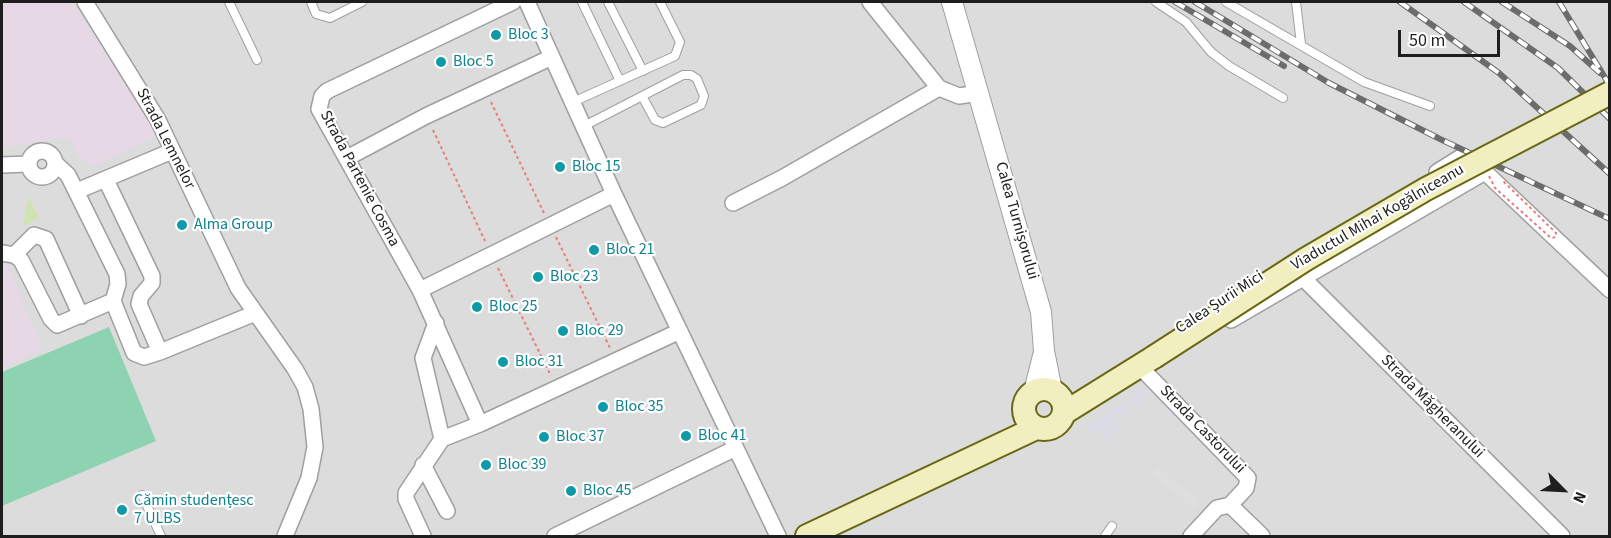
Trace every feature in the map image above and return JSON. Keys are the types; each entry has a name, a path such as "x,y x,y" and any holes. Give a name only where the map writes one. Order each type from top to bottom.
{"main road":[{"name":"Viaductul Mihai Kogălniceanu","path":"1138,369 1306,260 1426,189 1610,93"},
{"name":"Calea Șurii Mici","path":"807,537 987,453 1045,406 1093,394 1138,369"}],"street":[{"name":"Strada Lemnelor","path":"85,2 145,97 222,258 254,314 295,369 305,387 315,427 315,447 309,478 285,537"},
{"name":"Strada Partenie Cosma","path":"480,424 420,290 319,109 322,96 327,91 513,2"},
{"path":"527,2 614,194 778,537"},
{"path":"870,2 939,88 959,96 979,93"},
{"name":"Calea Turnișorului","path":"952,2 1041,312 1045,406"},
{"path":"346,158 426,116 552,57"},
{"path":"733,203 783,178 939,88"},
{"path":"77,191 172,150"},
{"name":"Calea Șurii Mici","path":"1138,369 1140,356 1287,261 1461,157 1489,171"},
{"path":"2,165 28,164 32,173 42,177 51,173 55,163 68,175 117,274 118,284 113,301 134,353 139,356 160,352 254,314"},
{"path":"1489,171 1610,291"},
{"name":"Calea Șurii Mici","path":"1138,369 1489,171"},
{"path":"106,180 152,276 152,283 138,304 160,352"},
{"path":"420,290 614,194"},
{"path":"81,315 46,239 34,235 8,254 21,260 51,319 57,325 81,315 113,301"},
{"path":"1287,261 1302,277"},
{"name":"Strada Măgheranului","path":"1302,277 1562,537"},
{"path":"436,323 423,358 442,439"},
{"path":"423,537 406,499 406,493 442,439 480,424 680,331"},
{"name":"Strada Castorului","path":"1138,369 1248,478 1246,488 1230,506 1217,508 1191,537"},
{"path":"555,537 736,448"},
{"path":"423,465 447,511"},
{"path":"1230,506 1262,537"}],"lane":[{"path":"229,2 257,60"},
{"path":"311,2 316,14 330,18 362,2"},
{"path":"582,2 620,81"},
{"path":"608,2 642,71"},
{"path":"573,102 675,56 680,42 660,2"},
{"path":"1156,2 1186,22 1211,52 1229,66 1283,98"},
{"path":"1226,2 1364,82 1430,106"},
{"path":"1296,2 1301,44"},
{"path":"584,126 642,96 683,75 691,75 697,80 704,96 701,105 663,123 655,120 642,96"},
{"path":"142,495 161,537"},
{"path":"1105,537 1112,526"}],"path":[{"path":"485,88 616,360"},
{"path":"426,116 491,255 557,387"},
{"path":"1489,171 1489,180 1494,188 1551,238 1556,237 1556,233 1503,181"}],"shaded area":[{"path":"2,2 1609,2 1609,536 2,536"},
{"path":"14,2 72,2 158,135 93,166 78,156 69,137 2,147 2,5"},
{"path":"310,2 356,2 328,15 321,15"},
{"path":"2,264 7,265 43,349 2,367"},
{"path":"1149,385 1240,479 1174,414 1170,418 1166,413 1169,409 1164,404 1162,405 1155,395 1149,393 1134,408 1132,405 1147,392 1125,408 1131,416 1127,420 1119,412 1113,416 1119,423 1119,428 1111,436 1114,439 1110,443 1097,430 1091,433 1087,427"},
{"path":"1158,466 1200,502 1194,510 1151,473"}],"green space":[{"path":"28,197 39,218 23,226"},
{"path":"109,327 156,441 2,506 2,372"}],"railway":[{"path":"1175,2 1284,66"},
{"path":"1195,2 1329,83 1440,139 1610,219"},
{"path":"1400,2 1499,73 1610,174"},
{"path":"1464,2 1558,68 1610,119"},
{"path":"1502,2 1570,46 1600,73"},
{"path":"1559,2 1610,86"}],"place":[{"name":"Bloc 3","path":"496,35"},
{"name":"Bloc 5","path":"441,62"},
{"name":"Bloc 15","path":"560,167"},
{"name":"Alma Group","path":"182,225"},
{"name":"Bloc 21","path":"594,250"},
{"name":"Bloc 23","path":"538,277"},
{"name":"Bloc 25","path":"477,307"},
{"name":"Bloc 29","path":"563,331"},
{"name":"Bloc 31","path":"503,362"},
{"name":"Bloc 35","path":"603,407"},
{"name":"Bloc 41","path":"686,436"},
{"name":"Bloc 37","path":"544,437"},
{"name":"Bloc 39","path":"486,465"},
{"name":"Bloc 45","path":"571,491"},
{"name":"Cămin studențesc 7 ULBS","path":"122,510"}]}
